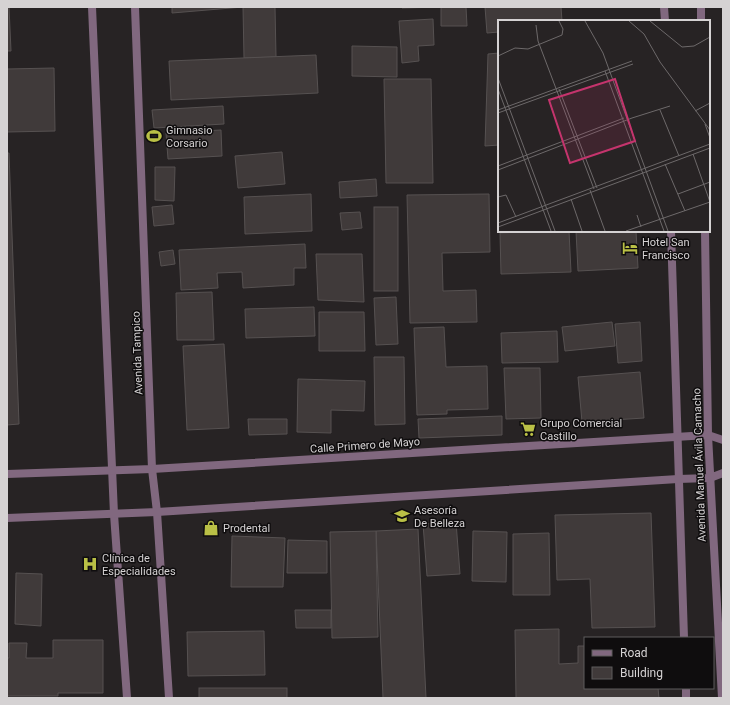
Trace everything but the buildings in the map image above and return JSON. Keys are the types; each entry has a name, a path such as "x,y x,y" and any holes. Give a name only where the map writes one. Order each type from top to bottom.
{"street":[{"path":"92,7 111,471 127,698"},
{"name":"Avenida Tampico","path":"135,7 152,469 157,512 169,698"},
{"path":"664,7 665,20"},
{"path":"701,7 702,20"},
{"name":"Avenida Manuel Ávila Camacho","path":"671,232 684,637"},
{"name":"Avenida Manuel Ávila Camacho","path":"705,232 708,434 722,698"},
{"name":"Calle Primero de Mayo","path":"7,474 152,469 708,434 723,440"},
{"path":"7,518 157,512 710,478 723,473"}],"place":[{"name":"Gimnasio Corsario","path":"154,136"},
{"name":"Hotel San Francisco","path":"630,248"},
{"name":"Grupo Comercial Castillo","path":"528,429"},
{"name":"Asesoría De Belleza","path":"402,516"},
{"name":"Prodental","path":"211,528"},
{"name":"Clínica de Especialidades","path":"90,564"}]}
